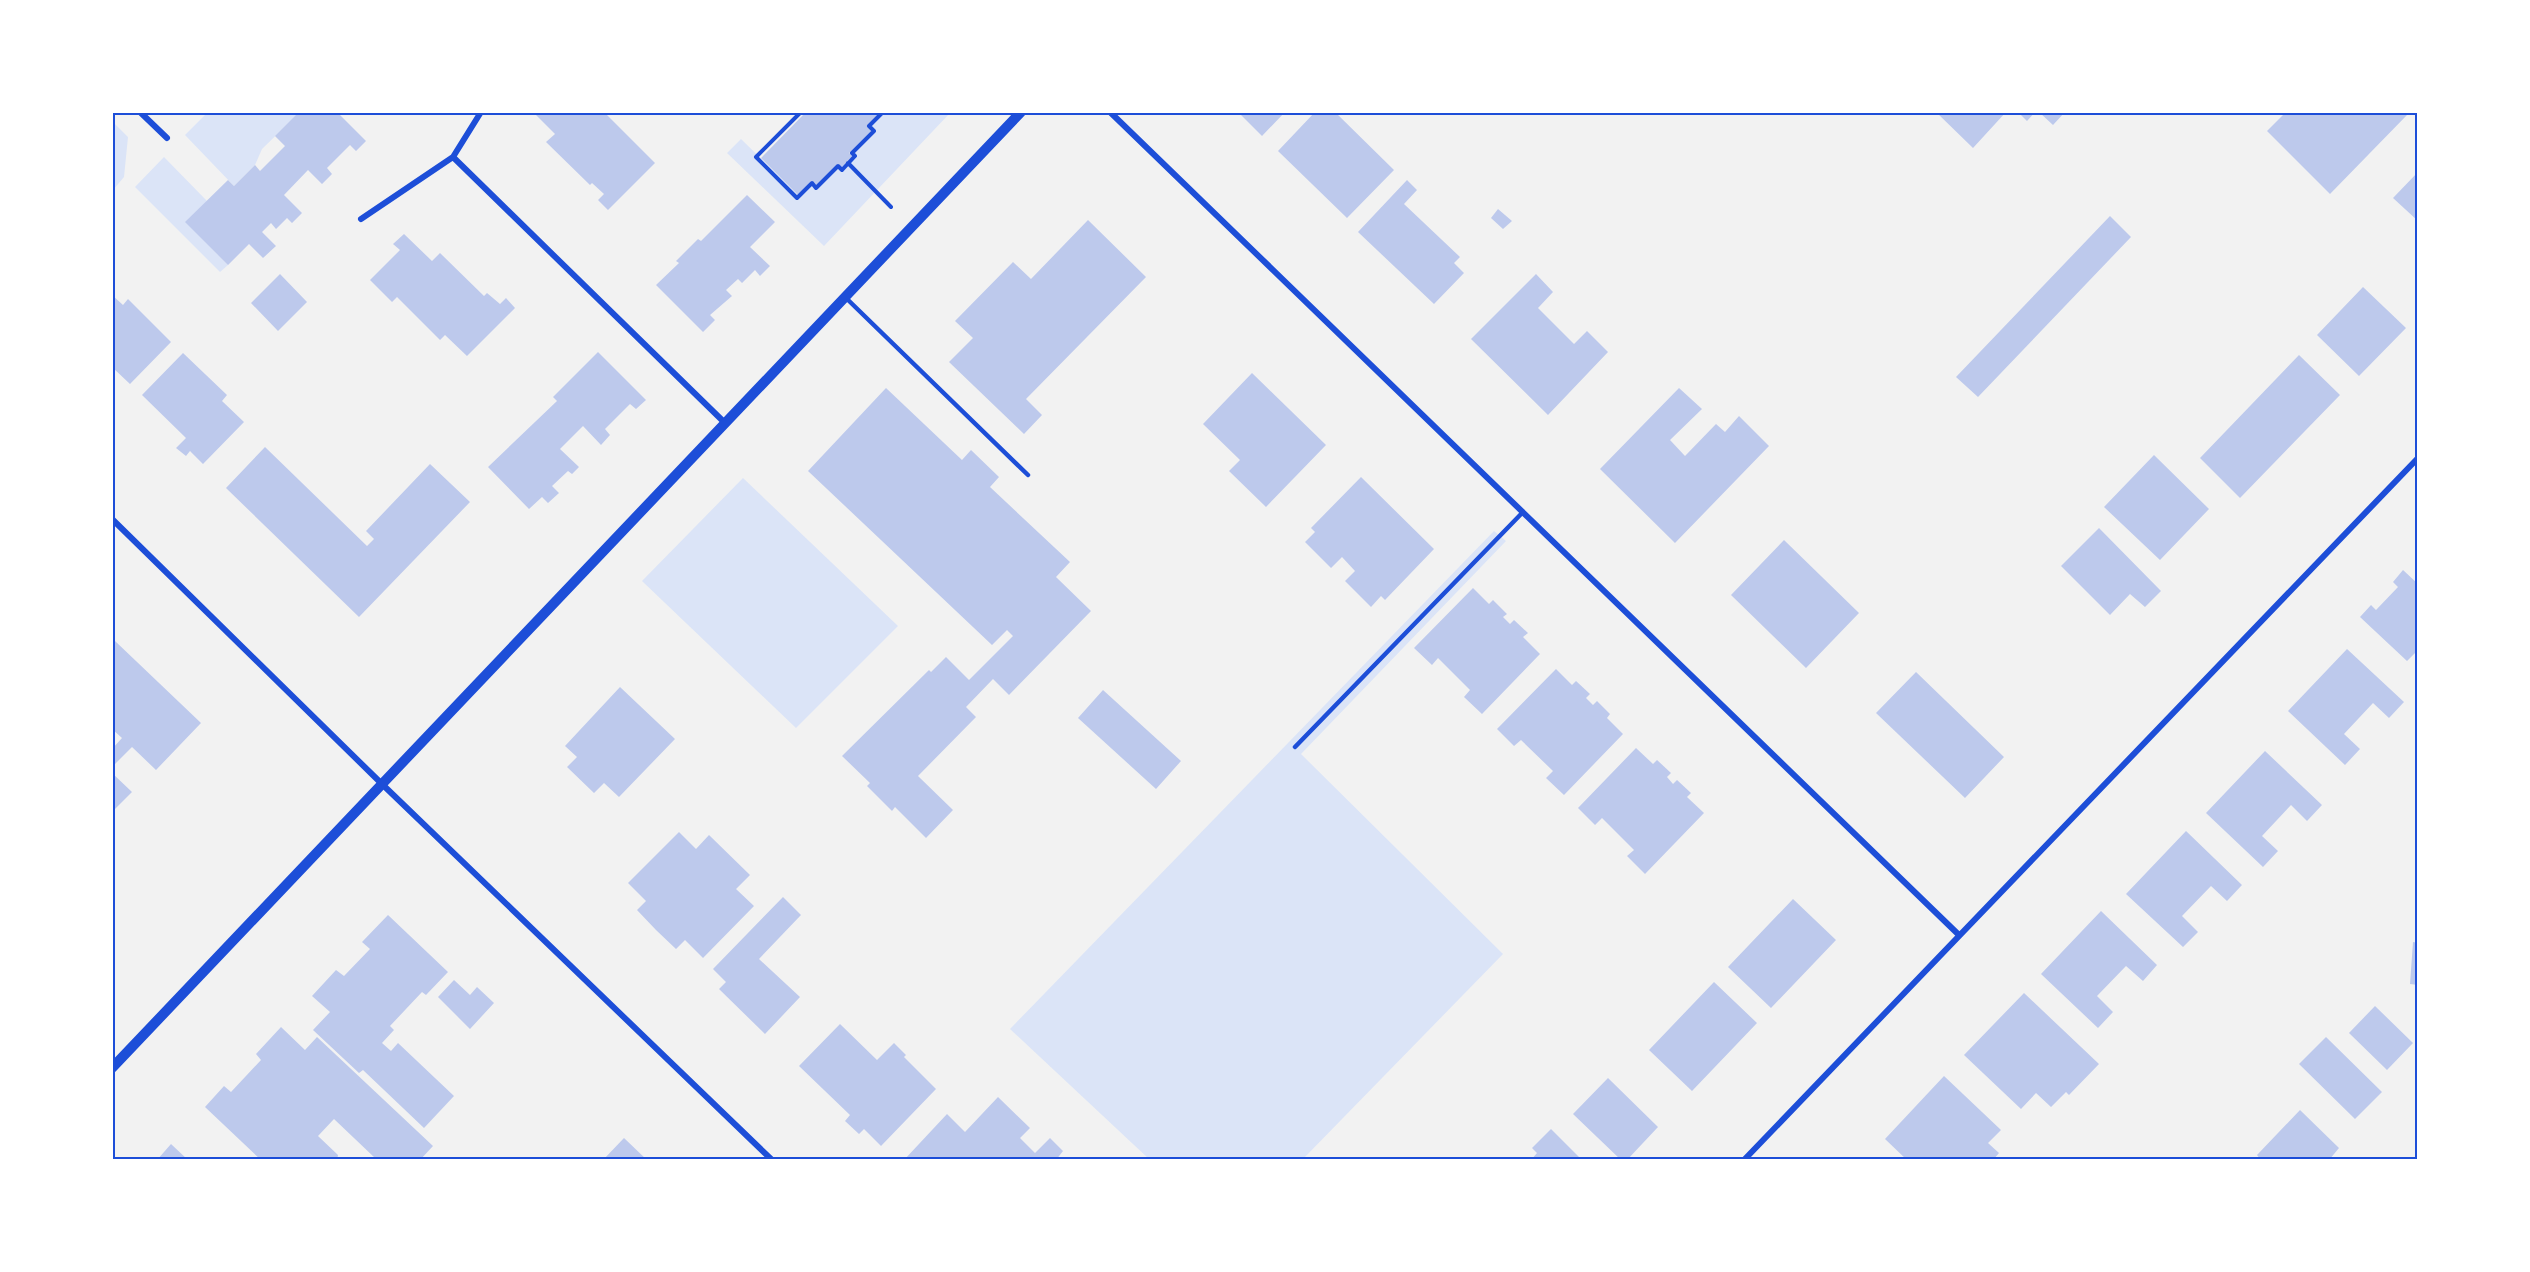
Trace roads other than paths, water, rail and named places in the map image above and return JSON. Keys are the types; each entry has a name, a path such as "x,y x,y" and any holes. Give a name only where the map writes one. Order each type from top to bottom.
{"street":[{"path":"140,112 167,138"},
{"path":"361,219 453,158 481,112"},
{"path":"112,1068 1021,112"},
{"path":"1110,112 1959,935"},
{"path":"453,158 725,423"},
{"path":"1744,1160 2418,458"},
{"path":"112,519 383,785 772,1160"}],"lane":[{"path":"845,297 1029,476"},
{"path":"1295,747 1522,512"}]}
